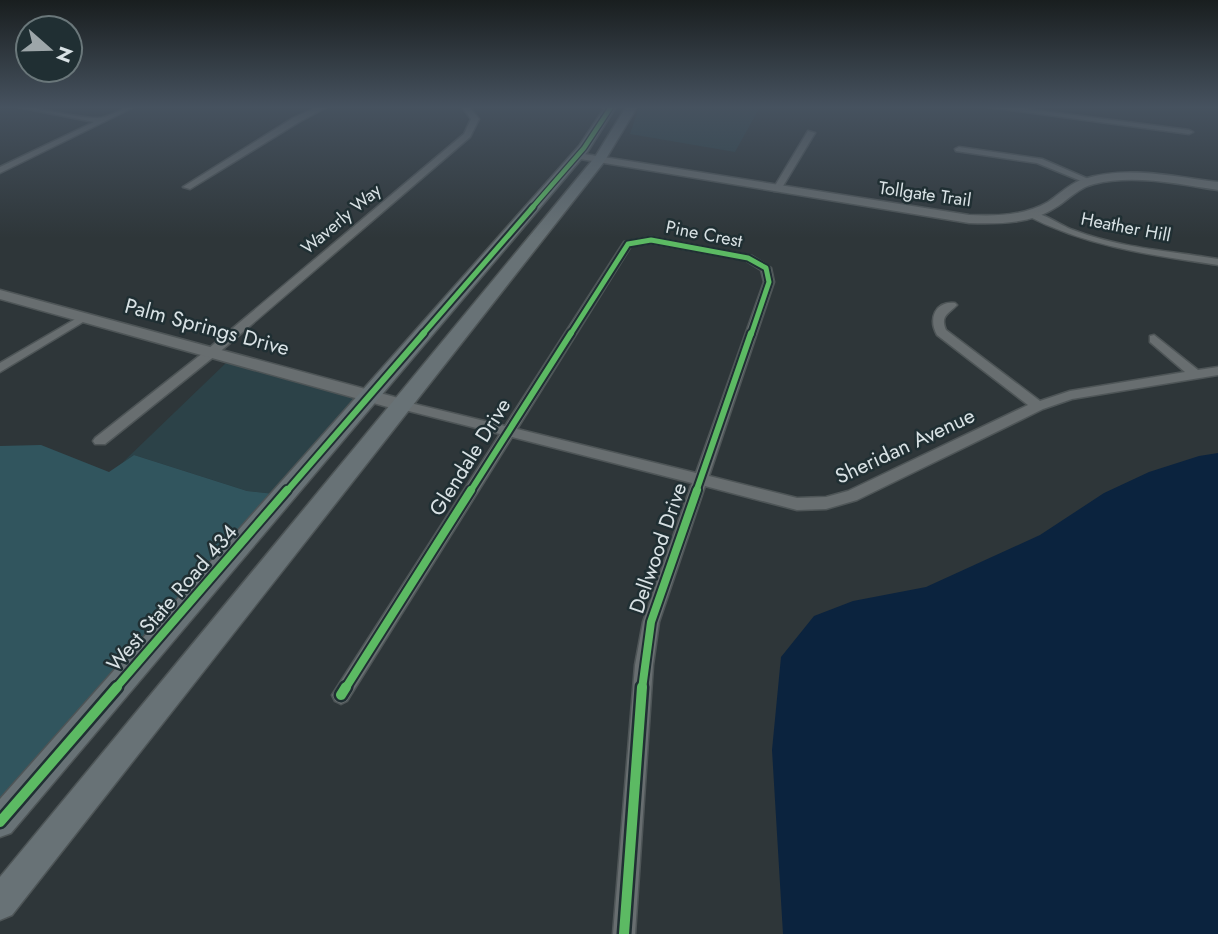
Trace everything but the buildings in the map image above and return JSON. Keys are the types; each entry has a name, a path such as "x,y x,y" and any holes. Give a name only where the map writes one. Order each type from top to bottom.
{"main road":[{"path":"589,157 592,151"},
{"path":"0,903 402,405 596,151"},
{"name":"West State Road 434","path":"0,822 492,254 589,157"}],"street":[{"path":"0,170 40,151"},
{"path":"187,187 246,151"},
{"name":"Waverly Way","path":"212,352 449,151"},
{"path":"777,189 800,151"},
{"path":"969,151 1039,161 1089,181"},
{"name":"Tollgate Trail","path":"589,157 953,217 986,219 1031,214 1056,202 1068,190 1089,181 1136,177 1218,186"},
{"name":"Heather Hill","path":"1031,214 1056,229 1088,240 1218,262"},
{"name":"Pine Crest","path":"635,241 650,240 748,258 766,268"},
{"name":"Glendale Drive","path":"341,695 622,251 635,241"},
{"name":"Dellwood Drive","path":"624,934 644,665 649,633 769,282 766,268"},
{"name":"Palm Springs Drive","path":"0,294 402,405"},
{"path":"951,305 939,314 937,323 940,332 1038,406"},
{"path":"0,368 84,317"},
{"path":"1154,339 1195,374"},
{"path":"100,441 212,352"},
{"name":"Sheridan Avenue","path":"402,405 797,504 826,503 852,496 1038,406 1070,395 1218,370"}],"shaded area":[{"path":"227,362 357,399 275,494 247,491 134,455 122,463"},
{"path":"41,445 109,472 134,455 247,491 275,494 0,806 0,446"},
{"path":"1218,453 1218,934 783,934 772,750 781,657 814,616 853,601 926,587 1040,535 1104,493 1149,472 1199,456"}],"cycle path":[{"path":"0,822 582,151"},
{"path":"341,695 628,244 651,240 748,258 766,268 769,282 651,622 644,665 624,934"}]}
